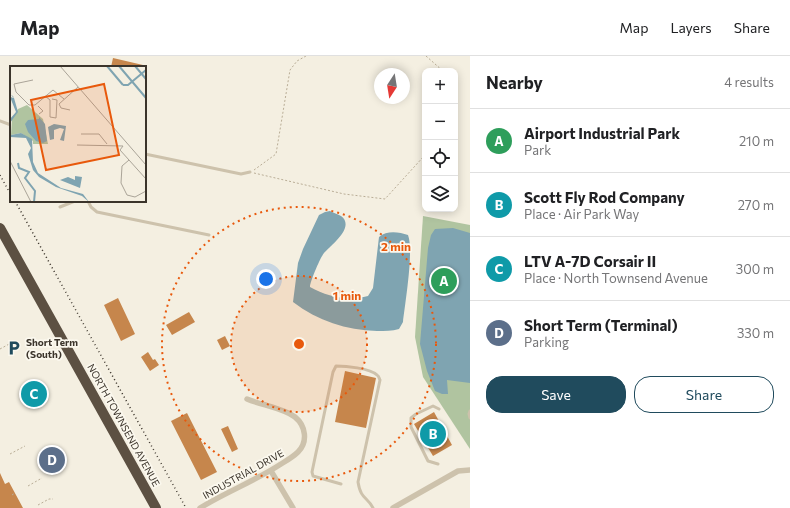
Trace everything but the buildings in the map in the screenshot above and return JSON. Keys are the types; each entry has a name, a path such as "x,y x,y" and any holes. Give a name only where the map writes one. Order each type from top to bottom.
{"highway":[{"name":"NORTH TOWNSEND AVENUE","path":"0,228 156,508"}],"street":[{"name":"INDUSTRIAL DRIVE","path":"200,508 271,471 299,452 304,440 303,428 296,418 284,411 247,399"},
{"path":"393,508 458,471 470,470"},
{"path":"271,471 293,508"}],"lane":[{"path":"0,121 10,125"},
{"path":"146,154 241,174 250,172"},
{"path":"60,207 72,202"},
{"path":"88,202 96,212 209,235"},
{"path":"341,484 313,476 312,472 333,372 336,366 372,371 378,375 380,380 358,482 362,495 372,504 373,508"},
{"path":"438,464 428,461 410,427 411,418 416,414 433,406 439,409"},
{"path":"470,411 470,418"}],"path":[{"path":"250,172 276,154 290,70 297,61 306,56"},
{"path":"426,56 440,68"},
{"path":"250,172 344,194 385,199 422,158"},
{"path":"0,349 11,343"},
{"path":"10,454 25,446"},
{"path":"28,486 42,478"},
{"path":"38,505 53,498"}],"green space":[{"path":"423,216 470,225 470,449 423,377 415,337"}],"water":[{"path":"330,211 341,216 345,220 346,225 344,231 322,256 313,275 310,287 331,296 353,298 368,296 373,288 379,237 389,232 397,232 408,235 410,252 408,277 403,322 399,329 391,331 377,331 354,329 322,319 293,302 298,263 303,249 319,215"},
{"path":"453,228 470,233 470,383 447,380 448,394 442,394 435,391 427,371 420,344 428,248 431,235 435,229"}],"railway":[{"path":"0,175 10,193"},
{"path":"16,202 186,508"}],"place":[{"name":"Airport Industrial Park","path":"444,281"},
{"name":"Short Term (South)","path":"14,348"},
{"name":"LTV A-7D Corsair II","path":"34,394"},
{"name":"Scott Fly Rod Company","path":"433,434"},
{"name":"Short Term (Terminal)","path":"52,460"}]}
